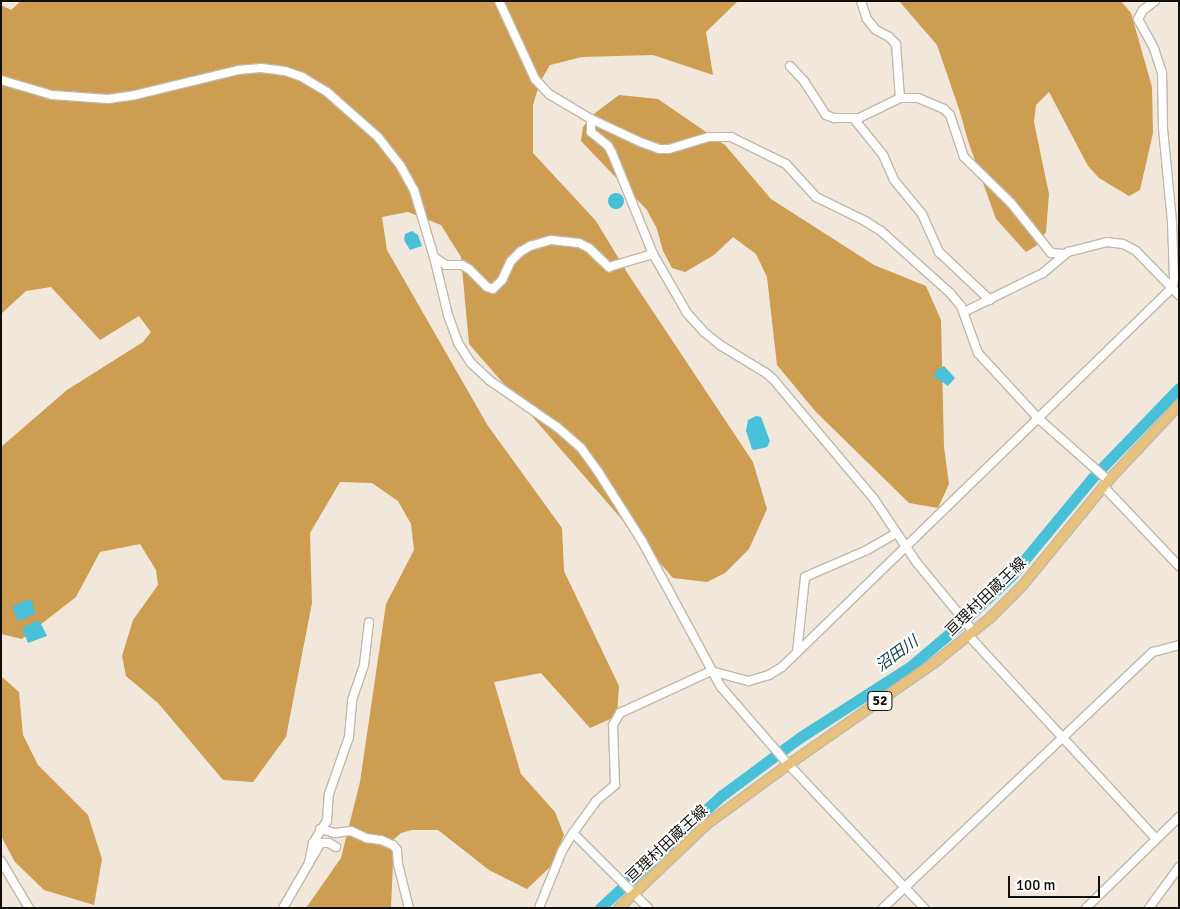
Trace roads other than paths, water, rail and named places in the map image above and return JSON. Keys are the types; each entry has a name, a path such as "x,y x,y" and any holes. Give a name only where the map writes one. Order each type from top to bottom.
{"main road":[{"name":"亘理村田蔵王線","path":"618,908 706,824 788,764 918,675 971,633 1022,585 1105,483 1179,404"}],"street":[{"path":"499,1 535,79 549,94 591,119 659,149 669,149 709,137 721,135 731,137 760,150 792,169 816,197 865,221 886,235 914,263 950,293 964,312 978,353 1039,419 1105,483 1179,566"},
{"path":"860,1 867,19 876,30 889,37 896,44 900,98"},
{"path":"538,908 558,859 573,833 596,801 615,785 612,758 614,720 620,713 711,671 749,681 757,680 782,667 1172,288 1176,249 1163,128 1162,73 1154,48 1138,19 1144,10 1155,1"},
{"path":"790,66 804,81 826,115 854,119 900,98 918,98 944,109 950,115 964,157 1005,197 1050,253 1064,254"},
{"path":"1,80 52,95 108,99 135,95 238,70 261,68 285,71 302,77 327,92 378,137 400,165 414,190 434,257 448,315 458,343 472,363 490,380 557,427 581,448 605,481 642,541 694,634 711,671 734,704 924,908"},
{"path":"591,119 591,132 608,146 612,153 653,254 687,313 704,332 773,379 874,499 922,570 971,633 1062,738 1156,839"},
{"path":"854,119 883,155 894,180 922,214 939,252 990,300"},
{"path":"434,257 446,264 462,265 470,269 486,287 493,289 498,286 510,260 530,246 551,240 579,243 589,248 609,267 653,254"},
{"path":"964,312 1043,273 1064,254 1082,247 1107,242 1123,244 1144,257 1179,295"},
{"path":"797,652 805,577 868,550 897,533"},
{"path":"309,863 313,843 320,829 327,822 329,794 350,737 352,700 364,665 369,622"},
{"path":"883,908 1153,652 1179,645"},
{"path":"1086,908 1179,817"},
{"path":"320,829 335,833 351,831 366,838 381,840 393,845 397,850 398,864 409,908"},
{"path":"573,833 635,892 648,908"},
{"path":"283,908 293,886 321,843 329,843 336,848"},
{"path":"1,861 29,908"},
{"path":"1149,908 1171,874 1179,867"}],"water":[{"path":"613,193 619,193 624,198 622,207 613,209 608,204 608,198"},
{"path":"412,231 418,235 422,246 410,250 404,240 405,234"},
{"path":"944,366 955,378 948,386 933,376 937,370"},
{"path":"756,416 761,417 770,441 767,447 754,450 746,431 748,420"},
{"path":"32,600 35,614 18,621 12,607 24,601"},
{"path":"39,620 47,636 28,643 22,628"}],"waterway":[{"name":"沼田川","path":"600,908 721,796 799,738 911,666 957,627 1011,576 1092,478 1179,388"},
{"path":"1162,406 1170,410"}]}
